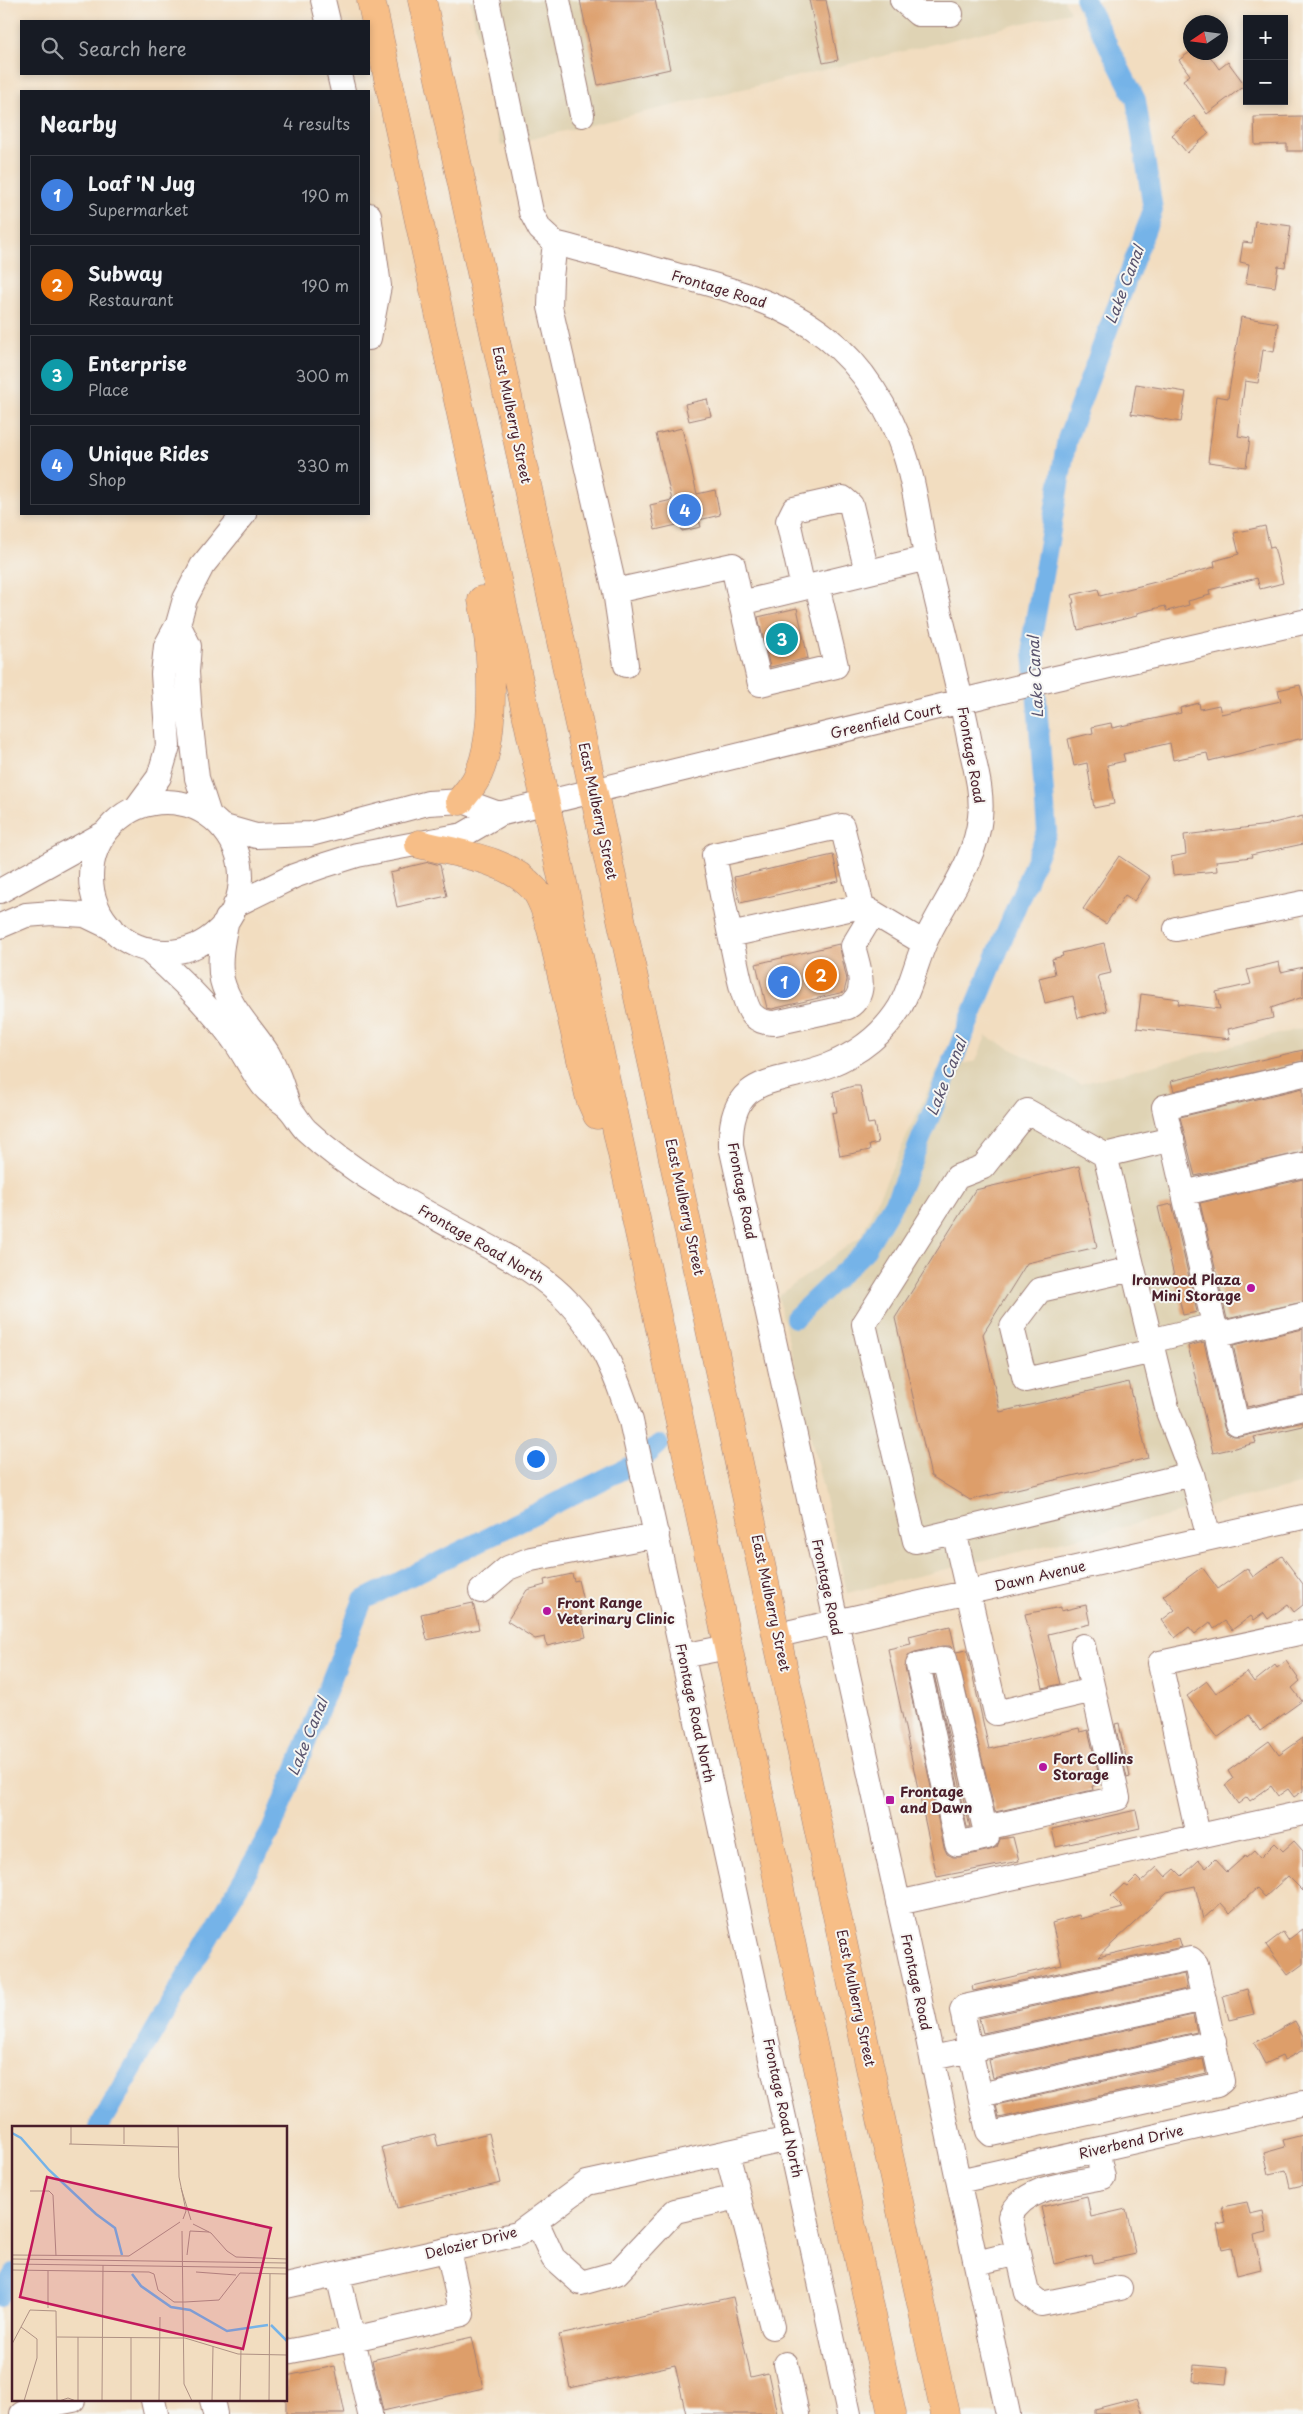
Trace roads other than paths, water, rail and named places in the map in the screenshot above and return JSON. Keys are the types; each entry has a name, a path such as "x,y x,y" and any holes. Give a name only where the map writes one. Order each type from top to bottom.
{"highway":[{"path":"371,0 728,1646 892,2414"},
{"name":"East Mulberry Street","path":"422,0 778,1635 945,2414"},
{"path":"460,413 460,493 487,622 492,685 485,752 476,778 460,801"},
{"path":"419,844 495,863 516,874 535,891 546,912 552,933 590,1099 626,1176"}],"street":[{"path":"323,0 328,20"},
{"path":"487,0 530,212 540,229 555,243 550,307 615,591 626,665"},
{"path":"558,0 582,115"},
{"path":"902,0 918,14 951,14"},
{"path":"339,75 343,90"},
{"path":"370,222 379,286 370,333"},
{"name":"Frontage Road","path":"555,243 744,293 788,312 826,337 857,366 881,402 905,456 962,703 981,798 980,820 971,853 924,943 901,1006 877,1037 865,1047 827,1066 759,1085 746,1094 737,1106 730,1122 731,1146 959,2181 1008,2414"},
{"path":"615,591 732,565 760,684 836,666 788,521 794,509 843,498 851,506 866,572"},
{"path":"137,807 151,790 165,761 168,746 163,674 166,646 178,624 185,599 202,566 243,515"},
{"path":"741,603 927,558"},
{"name":"Greenfield Court","path":"498,814 962,703 1056,678 1303,622"},
{"path":"178,624 189,646 187,672 197,778 215,821 231,840 237,855 240,872 240,888 231,912 220,964 222,980 234,1006 275,1067 289,1108"},
{"path":"112,928 100,912 93,892 91,871 95,851 105,833 119,818 137,807 157,802 178,802 194,807 215,821 256,836 284,837 311,834 428,803 460,801 498,814"},
{"path":"0,926 26,915 52,913 86,915 112,928 128,941 147,949 168,952 188,948 210,937 231,912 294,876 357,855 463,835 498,814"},
{"path":"842,826 868,909 853,946 862,981 856,1002 848,1007 775,1023 764,1022 752,1016 746,1002 730,935 714,855 842,826"},
{"path":"0,891 105,833"},
{"path":"1176,929 1303,903"},
{"path":"730,935 868,909 924,943"},
{"path":"147,949 180,978 205,1004 234,1040 262,1085 289,1108"},
{"path":"1303,1074 1164,1107 1237,1424 1303,1408"},
{"name":"Frontage Road North","path":"289,1108 305,1129 342,1160 383,1188 521,1264 546,1281 568,1302 604,1350 620,1384 631,1421 657,1534 682,1656 849,2414"},
{"path":"1172,1139 1105,1156 1027,1111 983,1166 957,1177 864,1324 915,1541 1192,1474"},
{"path":"1105,1156 1168,1412 1192,1474 1209,1538"},
{"path":"1184,1193 1303,1165"},
{"path":"1132,1269 1040,1290 1012,1327 1025,1380 1216,1330 1303,1315"},
{"name":"Dawn Avenue","path":"778,1635 1303,1517"},
{"path":"954,1531 996,1713 1093,1690"},
{"path":"481,1591 508,1568 531,1559 657,1534"},
{"path":"1198,1835 1160,1663 1303,1632"},
{"path":"682,1656 728,1646"},
{"path":"985,1828 1118,1798 1083,1646"},
{"path":"946,1659 985,1828 987,1837 956,1844 918,1665 946,1659"},
{"path":"898,1903 1303,1813"},
{"path":"1191,1959 1196,1964 1204,1999 1222,2081 1217,2085 991,2134 988,2131 962,2010 964,2007 1191,1959"},
{"path":"932,2058 1204,1999"},
{"path":"980,2095 1214,2042"},
{"name":"Riverbend Drive","path":"959,2181 1303,2103"},
{"name":"Delozier Drive","path":"288,2286 518,2234 588,2184 789,2139"},
{"path":"1097,2150 1103,2177 1041,2190 1019,2202 1014,2207 1010,2217 1027,2293 1041,2304 1120,2288"},
{"path":"727,2153 772,2327"},
{"path":"536,2221 553,2258 581,2283 617,2273 675,2212 738,2197"},
{"path":"288,2352 462,2314 448,2250"},
{"path":"976,2263 1018,2254"},
{"path":"338,2275 370,2414"},
{"path":"786,2364 797,2414"},
{"path":"22,2414 33,2408 63,2402"}],"waterway":[{"name":"Lake Canal","path":"795,1318 864,1252 897,1197 1047,832 1032,638 1067,439 1153,210 1136,100 1085,0"},
{"name":"Lake Canal","path":"648,1454 659,1444"},
{"name":"Lake Canal","path":"99,2126 271,1831 363,1600 628,1467"},
{"name":"Lake Canal","path":"0,2297 12,2276"}],"place":[{"name":"Unique Rides","path":"685,510"},
{"name":"Enterprise","path":"782,639"},
{"name":"Subway","path":"821,975"},
{"name":"Loaf 'N Jug","path":"784,982"},
{"name":"Ironwood Plaza Mini Storage","path":"1251,1288"},
{"name":"Front Range Veterinary Clinic","path":"547,1611"},
{"name":"Fort Collins Storage","path":"1043,1767"},
{"name":"Frontage and Dawn","path":"890,1800"}]}
